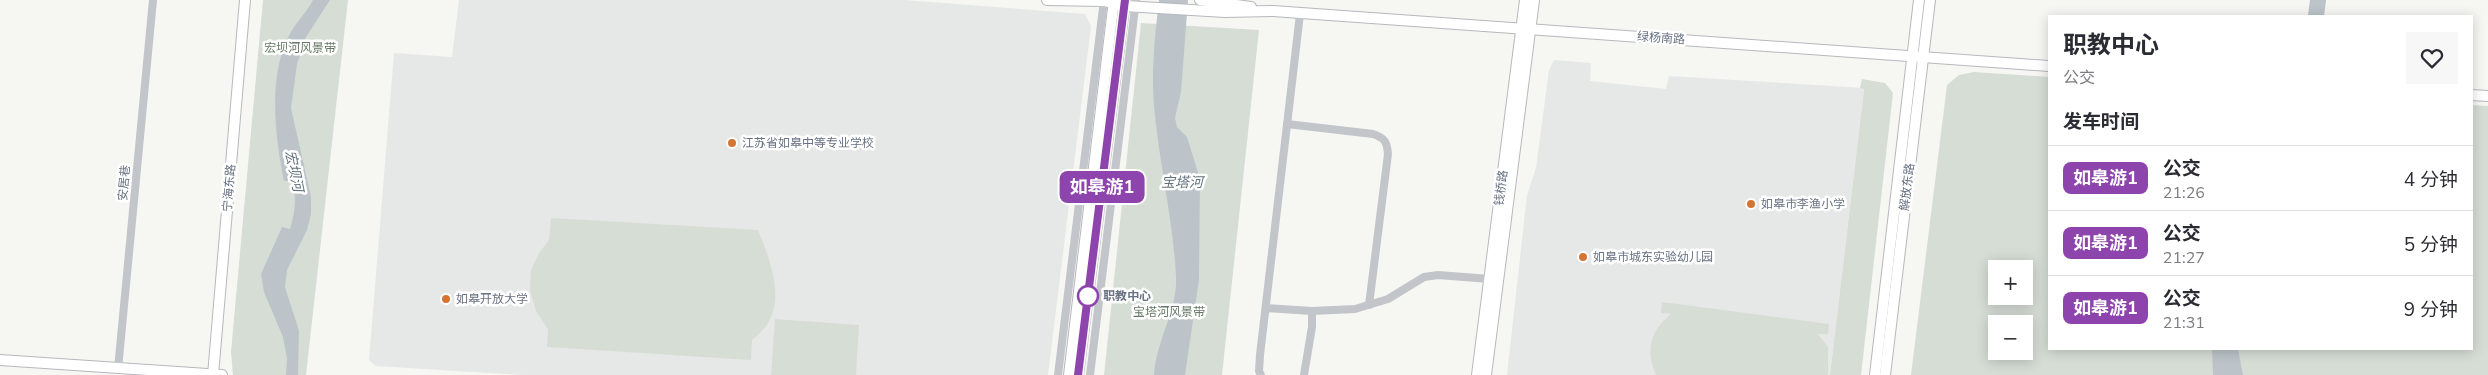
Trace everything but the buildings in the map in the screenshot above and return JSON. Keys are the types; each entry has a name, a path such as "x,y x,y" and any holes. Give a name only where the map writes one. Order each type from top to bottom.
{"street":[{"name":"安居巷","path":"118,368 153,0"},
{"name":"宁海东路","path":"213,375 245,0"},
{"name":"绿杨南路","path":"1047,0 1118,2 1146,7 1225,7 1300,14 1526,28 2048,66"},
{"name":"绿杨南路","path":"1200,0 1225,7"},
{"name":"钱桥路","path":"1486,375 1526,28 1525,0"},
{"name":"钱桥路","path":"1477,375 1526,28 1534,0"},
{"name":"解放东路","path":"1885,375 1918,56 1919,0"},
{"name":"解放东路","path":"1876,375 1918,56 1930,0"},
{"path":"1058,375 1118,2"},
{"path":"1068,375 1118,2"},
{"path":"1078,375 1118,2"},
{"path":"1090,375 1118,2"},
{"path":"1261,375 1260,355 1300,14"},
{"path":"2473,95 2488,96"},
{"path":"1287,124 1373,134 1383,137 1387,143 1388,154 1369,305"},
{"path":"1266,308 1312,311 1355,309 1401,293 1424,277 1438,275 1490,279"},
{"path":"1304,375 1312,327 1312,311"},
{"path":"0,360 222,375"}],"shaded area":[{"name":"江苏省如皋中等专业学校","path":"459,0 904,0 1085,14 1091,26 1048,375 523,375 376,366 369,360 394,53 452,57"},
{"name":"如皋市李渔小学","path":"1554,60 1591,63 1590,81 1666,89 1669,76 1864,88 1830,375 1507,375 1527,195 1536,168 1549,70"}],"green space":[{"name":"宏坝河风景带","path":"263,0 348,0 306,375 233,375 231,352"},
{"name":"宝塔河风景带","path":"1141,23 1259,30 1222,375 1104,375"},
{"path":"1974,72 2048,77 2048,350 2473,350 2473,105 2488,106 2488,375 1911,375 1947,85 1959,75"},
{"path":"1862,79 1885,83 1893,93 1861,375 1830,375 1864,89 1860,88"},
{"path":"551,218 758,230 771,265 774,278 775,303 772,315 766,326 752,340 751,360 547,347 548,329 536,311 530,290 531,270 539,253 549,240"},
{"path":"1662,302 1829,324 1828,334 1818,334 1828,347 1828,375 1656,375 1651,357 1651,342 1658,327 1671,314 1661,313"},
{"path":"775,319 859,325 856,375 771,375"}],"water":[{"name":"宏坝河","path":"313,0 330,0 306,37 297,64 291,108 311,197 311,214 307,230 287,270 285,287 299,331 298,375 286,375 287,358 283,337 264,292 261,274 282,227 290,229 295,205 292,181 284,181 278,145 275,105 279,66 283,48 291,32"},
{"name":"宝塔河","path":"1159,0 1188,0 1181,92 1175,118 1177,127 1187,137 1200,179 1199,280 1185,375 1154,375 1176,289 1172,233 1159,149 1153,93 1153,66"},
{"path":"2212,350 2238,350 2243,375 2213,375"}],"waterway":[{"path":"2316,15 2318,0"}],"bus line":[{"name":"如皋游1","path":"1078,375 1125,0"}],"place":[{"name":"江苏省如皋中等专业学校","path":"732,143"},
{"name":"如皋市李渔小学","path":"1751,204"},
{"name":"如皋市城东实验幼儿园","path":"1583,257"},
{"name":"职教中心","path":"1088,296"},
{"name":"如皋开放大学","path":"446,299"}]}
